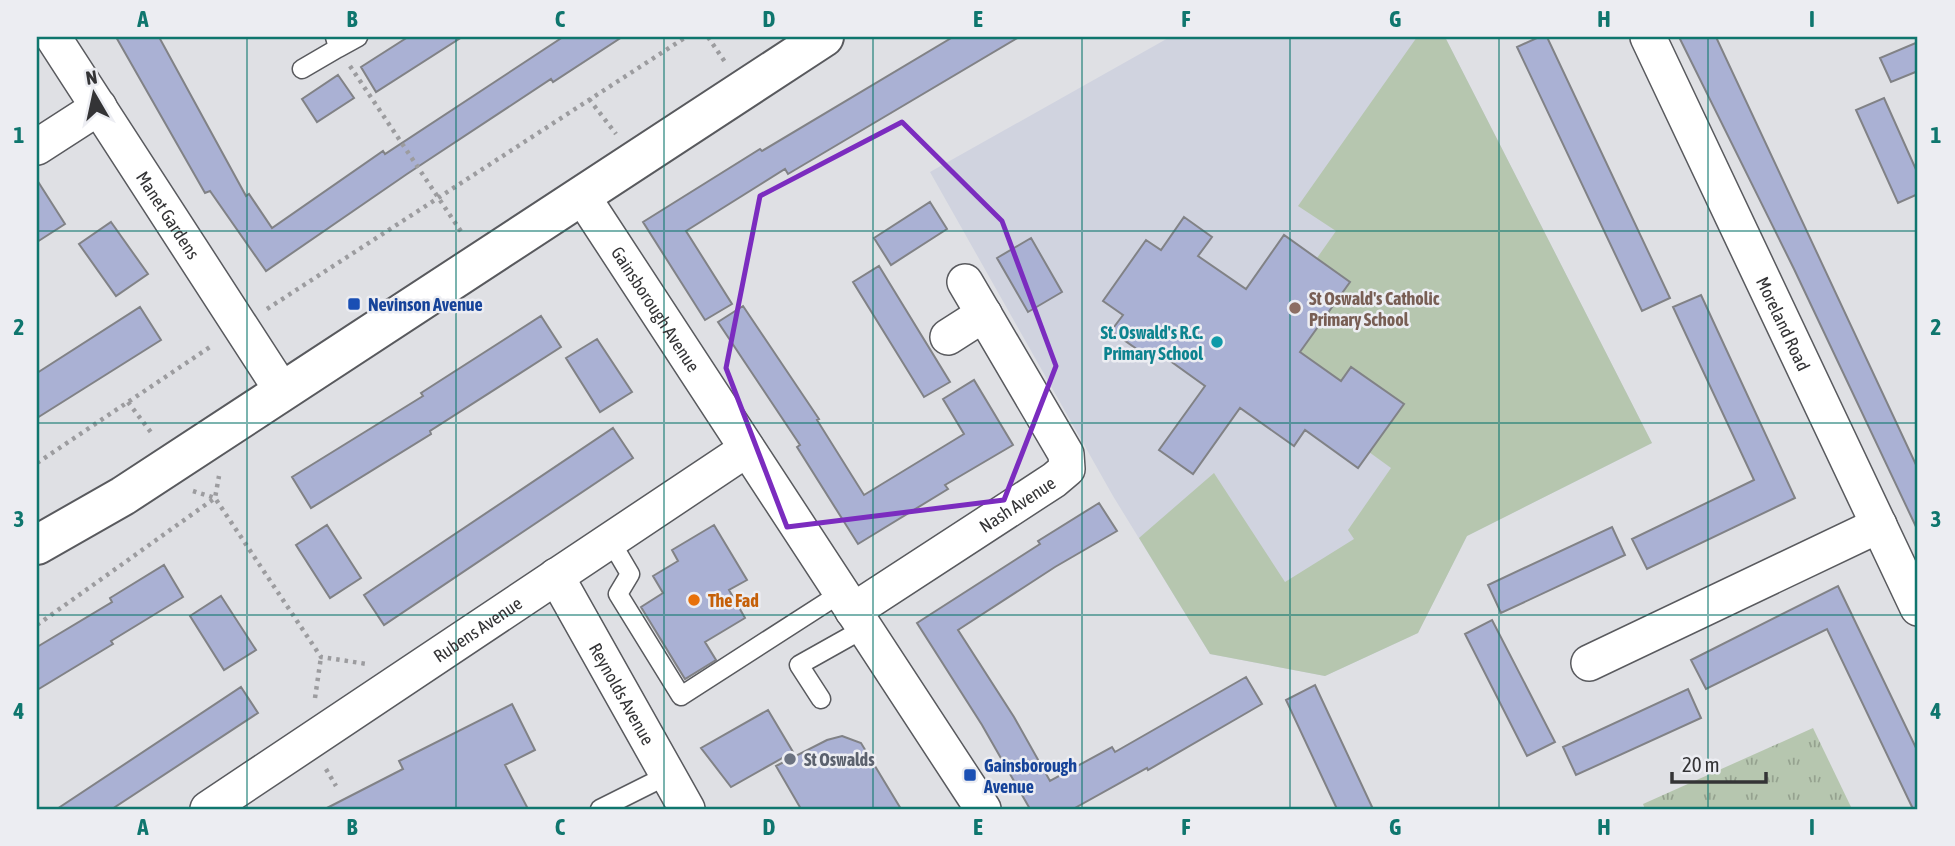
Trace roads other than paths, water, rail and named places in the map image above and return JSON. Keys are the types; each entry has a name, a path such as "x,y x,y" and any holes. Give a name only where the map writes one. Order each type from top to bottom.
{"street":[{"name":"Manet Gardens","path":"53,37 283,391"},
{"path":"37,545 152,477 824,37"},
{"name":"Moreland Road","path":"1648,37 1918,608"},
{"path":"37,147 99,107"},
{"name":"Gainsborough Avenue","path":"582,196 984,809"},
{"name":"Nash Avenue","path":"853,610 1067,469 1066,454 965,282"},
{"path":"948,337 984,314"},
{"name":"Rubens Avenue","path":"208,809 747,449"},
{"path":"1589,663 1879,525"},
{"name":"Reynolds Avenue","path":"556,576 688,809"}],"lane":[{"path":"302,69 336,42 359,37"},
{"path":"610,540 630,574 618,594 681,696 853,610"},
{"path":"821,699 799,666 853,610"},
{"path":"600,809 668,775"}],"place":[{"name":"Nevinson Avenue","path":"354,304"},
{"name":"St Oswald's Catholic Primary School","path":"1295,308"},
{"name":"St. Oswald's R.C. Primary School","path":"1217,342"},
{"name":"The Fad","path":"694,600"},
{"name":"St Oswalds","path":"790,759"},
{"name":"Gainsborough Avenue","path":"970,775"}]}
